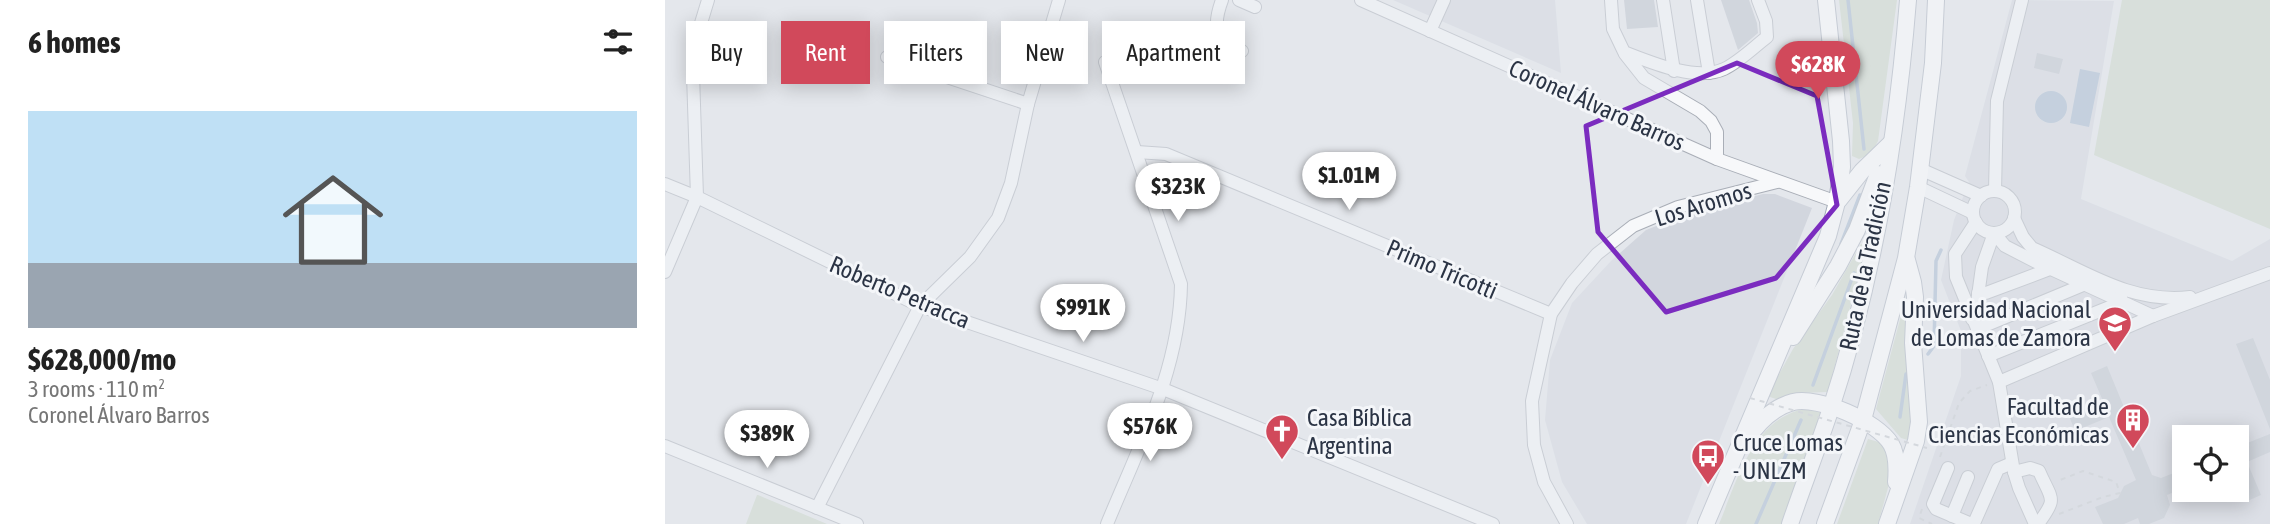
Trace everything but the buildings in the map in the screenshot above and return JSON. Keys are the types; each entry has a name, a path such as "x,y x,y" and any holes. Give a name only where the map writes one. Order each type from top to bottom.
{"main road":[{"path":"1706,524 1828,236 1837,202 1842,167 1841,141 1826,0"},
{"name":"Ruta de la Tradición","path":"1790,524 1831,408 1873,250 1901,80 1908,0"},
{"name":"Ruta de la Tradición","path":"1825,524 1863,420 1906,258 1918,187 1938,0"},
{"path":"1837,202 1862,171 1891,143"},
{"path":"1773,364 1838,266 1857,230 1891,143"},
{"path":"1887,524 1916,441 1919,422 1913,343 1915,297 1906,258"},
{"path":"1734,458 1755,428 1772,413 1793,402 1807,401 1863,420 1891,444 1897,470 1896,495"}],"street":[{"path":"665,272 697,197 693,74 698,33 708,0"},
{"path":"817,508 920,306 969,257 998,218 1011,183 1028,104 1059,0"},
{"path":"1216,21 1222,0"},
{"path":"1239,0 1255,6"},
{"name":"Coronel Álvaro Barros","path":"1361,0 1717,159 1837,202"},
{"path":"1430,31 1444,0"},
{"path":"1611,0 1613,29 1624,52 1644,78 1700,111 1711,121 1717,132 1717,159"},
{"path":"1663,0 1674,71"},
{"path":"1697,0 1709,73"},
{"path":"1624,52 1674,71 1709,73 1723,70 1767,37 1766,22 1758,0"},
{"path":"1996,191 1997,101 2022,0"},
{"path":"968,84 1028,104"},
{"path":"1107,524 1163,389 1181,308 1181,284 1113,84"},
{"name":"Primo Tricotti","path":"1137,152 1165,154 1551,314"},
{"path":"1920,169 1981,196"},
{"name":"Los Aromos","path":"1567,524 1544,482 1534,445 1532,401 1551,314 1572,283 1597,254 1633,226 1678,207 1777,182"},
{"name":"Roberto Petracca","path":"665,184 920,306 1163,389 1493,524"},
{"path":"1918,187 1975,218 1983,230 1999,233 2009,227 2014,218"},
{"path":"1942,468 1933,504 1935,509 1969,523 1975,521 1999,469 2013,467 2039,471 2052,500 2050,509 2037,524 2019,488 2013,467 1999,382 1956,277 1954,263 1958,248 1975,218 1976,204 1981,196 1996,191 2005,195 2013,202 2014,218 2028,244 2043,261 2083,285 2121,296 2169,299 2204,296"},
{"path":"1994,233 2005,246 2121,296 2153,316"},
{"path":"1975,324 1982,267 1994,233"},
{"path":"1978,293 1986,293 2043,261"},
{"path":"1999,382 2153,316 2270,273"},
{"path":"1975,324 2083,285"},
{"path":"1988,356 2121,296"},
{"path":"665,446 857,524"},
{"path":"1952,516 1968,477"}],"path":[{"path":"1942,468 1959,403 1976,388 1999,382"},
{"path":"1750,398 1927,448"},
{"path":"2052,517 2120,493 2116,482 2083,471 2060,480"},
{"path":"1923,506 1919,518 1932,524"}],"highlighted area":[{"path":"1737,63 1817,96 1837,205 1776,278 1666,312 1598,232 1586,126"}],"shaded area":[{"path":"1393,0 1555,0 1561,73"},
{"name":"Universidad Nacional de Lomas de Zamora","path":"2012,0 2114,1 2081,199 2232,261 2270,239 2270,524 1910,524 1961,376 1961,331 1941,280 1954,220 1969,182 1965,176"},
{"path":"1763,194 1775,194 1812,208 1686,524 1587,524 1562,482 1545,420 1550,360 1572,303 1611,261 1646,230 1692,212"}],"green space":[{"path":"1839,0 1897,0 1878,141 1871,154 1859,159 1852,156 1853,123"},
{"path":"2122,0 2270,0 2270,229 2094,155"},
{"path":"1861,244 1866,246 1828,392 1799,393 1779,400 1767,396 1793,349 1832,295"},
{"path":"1906,297 1910,298 1916,420 1911,441 1901,438 1876,409"},
{"path":"1812,408 1822,410 1783,524 1719,524 1741,469 1762,435 1776,422 1792,413"},
{"path":"1868,439 1886,444 1891,467 1878,524 1837,524"},
{"path":"758,495 827,524 746,524"}],"water":[{"path":"2080,69 2100,73 2089,127 2070,123"},
{"path":"2051,91 2062,96 2067,107 2062,118 2051,123 2040,118 2035,107 2040,96"}],"waterway":[{"path":"1848,0 1864,149"},
{"path":"1841,244 1860,195"},
{"path":"1928,354 1934,346 1936,261 1941,250"},
{"path":"1813,385 1854,273"},
{"path":"1900,417 1906,374"},
{"path":"1756,524 1801,420"}],"place":[{"name":"Universidad Nacional de Lomas de Zamora","path":"2115,353"},
{"name":"Facultad de Ciencias Económicas","path":"2133,450"},
{"name":"Casa Bíblica Argentina","path":"1282,461"},
{"name":"Cruce Lomas - UNLZM","path":"1708,486"}]}
